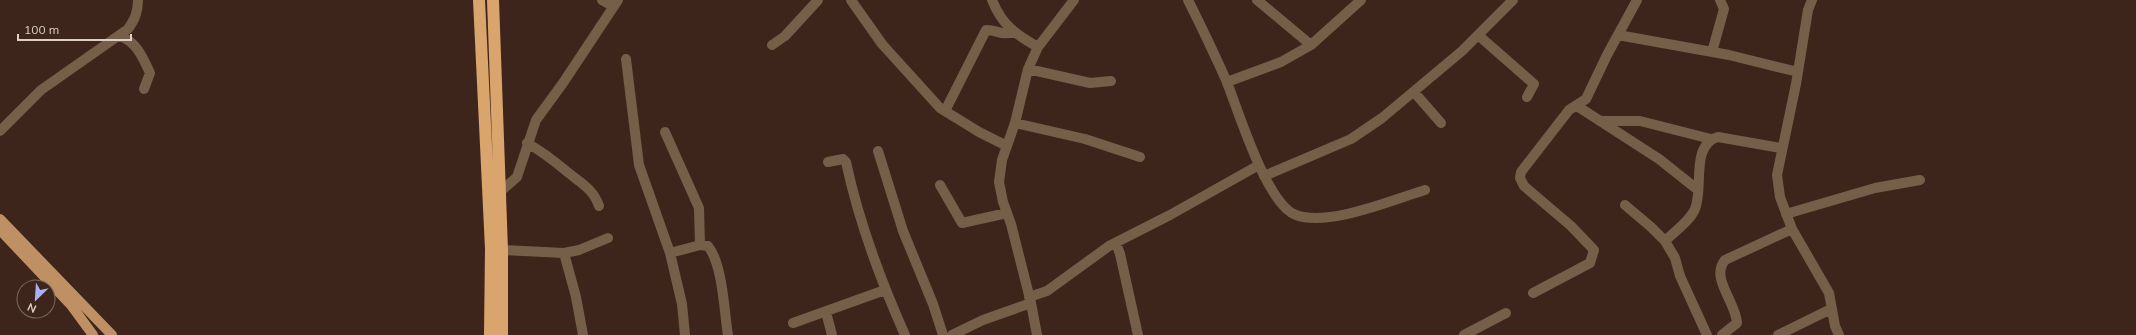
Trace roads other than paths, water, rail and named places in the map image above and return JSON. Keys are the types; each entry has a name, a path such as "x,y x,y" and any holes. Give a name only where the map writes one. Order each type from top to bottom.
{"highway":[{"path":"479,0 491,249 490,335"},
{"path":"493,0 501,191 503,296 502,335"},
{"path":"503,296 507,335"},
{"path":"485,335 491,308"}],"main road":[{"path":"0,219 112,335"},
{"path":"0,230 71,305 93,335"}],"street":[{"path":"0,131 42,90 120,36 134,20 138,9 138,0"},
{"path":"501,191 516,177 536,120 563,83 616,3 602,0"},
{"path":"772,45 785,36 818,0"},
{"path":"850,0 882,44 910,76 945,112 1007,146"},
{"path":"992,0 998,15 1015,32 1038,47"},
{"path":"1037,335 1030,300 999,182 1002,160 1015,123 1028,69 1038,47 1074,0"},
{"path":"1188,0 1226,82 1243,129 1264,176 1288,211 1306,217 1349,215 1425,190"},
{"path":"1257,0 1311,45"},
{"path":"1226,82 1281,62 1311,45 1361,0"},
{"path":"1264,176 1351,138 1382,118 1414,92 1478,35 1514,0"},
{"path":"1533,293 1590,263 1594,250 1586,240 1524,186 1520,178 1520,172 1569,110 1586,99 1637,0"},
{"path":"1712,52 1724,9 1720,0"},
{"path":"1812,0 1808,10 1798,72 1789,118 1781,148 1777,175 1780,197 1792,229 1829,293 1835,326 1839,335"},
{"path":"945,112 986,30 992,30 1005,35 1015,32"},
{"path":"1478,35 1534,84 1527,97"},
{"path":"1618,35 1712,52 1798,72"},
{"path":"120,36 128,38 137,48 150,73 144,89"},
{"path":"626,59 639,165 670,253 682,304 685,335"},
{"path":"1028,69 1090,83 1111,81"},
{"path":"1414,92 1441,123"},
{"path":"1577,106 1659,159 1698,190"},
{"path":"1602,121 1640,121 1711,139"},
{"path":"1015,123 1085,139 1140,157"},
{"path":"665,132 699,208 700,245"},
{"path":"1665,241 1694,212 1697,203 1702,155 1705,145 1711,139 1718,137 1781,148"},
{"path":"527,143 551,157 590,189 599,206"},
{"path":"878,151 903,231 933,304 943,335"},
{"path":"828,162 843,159 846,162 860,220 885,290 905,335"},
{"path":"952,335 1048,291 1116,243 1259,165"},
{"path":"1786,214 1875,188 1920,180"},
{"path":"940,185 962,223 1007,213"},
{"path":"1625,204 1665,241 1675,258 1680,276 1707,335"},
{"path":"1722,335 1737,323 1736,314 1719,274 1720,266 1725,260 1792,229"},
{"path":"502,250 564,253 579,250 608,238"},
{"path":"1116,243 1120,254 1138,335"},
{"path":"670,253 700,245 708,246 712,251 719,277 728,335"},
{"path":"564,253 576,297 583,335"},
{"path":"793,323 885,290"},
{"path":"1778,335 1831,309"},
{"path":"826,312 832,335"},
{"path":"1464,335 1506,313"}]}
